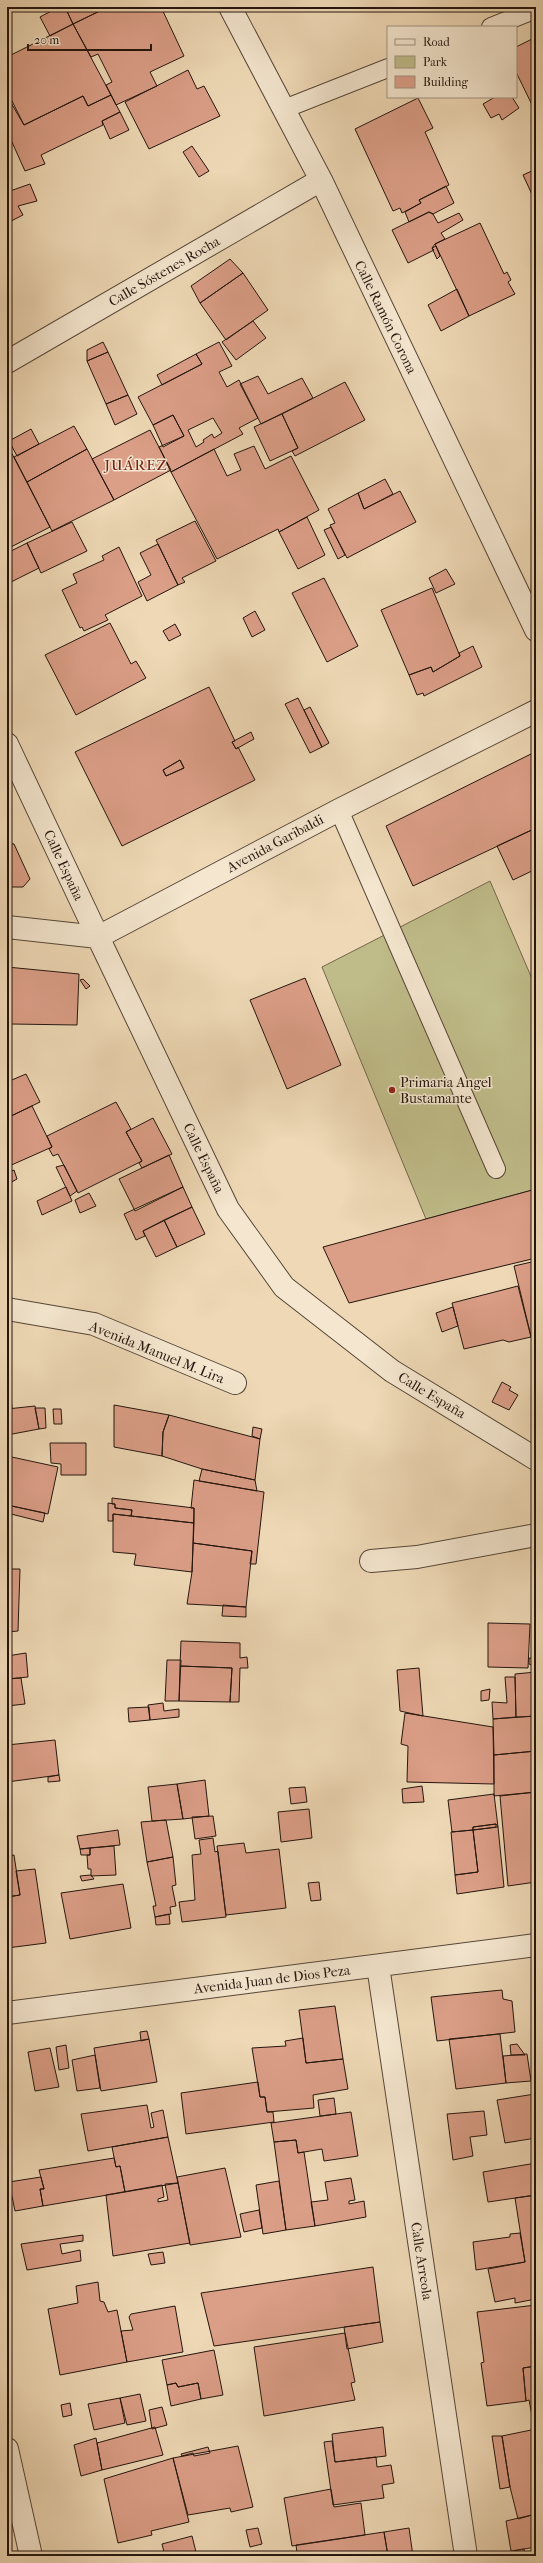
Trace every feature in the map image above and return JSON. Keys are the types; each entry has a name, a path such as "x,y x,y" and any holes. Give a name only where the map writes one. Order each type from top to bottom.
{"street":[{"name":"Calle Ramón Corona","path":"230,7 321,180 536,630"},
{"name":"Calle Sóstenes Rocha","path":"7,362 321,180"},
{"name":"Avenida Garibaldi","path":"98,937 339,810 536,711"},
{"name":"Calle España","path":"7,744 228,1209 284,1287 392,1371 536,1459"},
{"path":"7,927 98,937"},
{"name":"Avenida Manuel M. Lira","path":"7,1309 94,1324 235,1383"},
{"path":"371,1561 417,1557 536,1535"},
{"name":"Avenida Juan de Dios Peza","path":"7,2013 536,1945"},
{"name":"Calle Arreola","path":"378,1966 466,2556"},
{"path":"7,2449 31,2556"}],"lane":[{"path":"494,26 536,9"},
{"path":"284,109 387,68"},
{"path":"339,810 496,1169"}],"green space":[{"path":"490,881 536,988 536,1189 426,1219 322,967"}],"building":[{"path":"59,7 65,7 73,24 50,36 40,17"},
{"path":"65,7 108,7 73,24"},
{"path":"108,7 161,7 184,56 150,72 157,86 116,105 106,85 112,82 98,54 91,57 73,24"},
{"path":"73,24 111,95 88,106 83,96 24,125 7,96 7,57"},
{"path":"532,39 536,46 536,113 517,74 517,46"},
{"path":"188,70 197,89 204,86 220,116 149,149 125,102"},
{"path":"9,95 24,125 83,96 88,106 111,95 120,112 102,121 103,125 41,155 45,164 25,171 7,131"},
{"path":"418,98 433,128 425,132 449,185 419,200 421,203 402,213 400,208 393,211 355,129"},
{"path":"493,98 513,98 519,108 502,120 499,114 491,118 483,104"},
{"path":"120,112 129,130 110,139 102,121"},
{"path":"192,146 209,171 199,177 183,152"},
{"path":"536,169 536,203 523,175"},
{"path":"30,184 37,201 18,206 23,215 7,223 7,196 11,194 10,191"},
{"path":"446,186 454,203 433,214 429,212 409,222 405,212 421,203 419,200"},
{"path":"429,212 433,214 438,223 459,213 463,220 441,233 445,239 435,244 432,248 434,250 408,263 392,230"},
{"path":"480,223 504,274 507,272 511,280 508,282 515,294 469,316 435,244"},
{"path":"436,246 440,256 437,259 432,248"},
{"path":"230,259 243,273 200,303 191,286"},
{"path":"243,273 268,310 226,340 200,303"},
{"path":"457,289 469,316 441,331 428,305"},
{"path":"253,321 266,338 236,360 222,342"},
{"path":"103,342 108,352 87,361 87,350"},
{"path":"219,342 232,366 219,372 227,387 239,380 258,418 239,428 243,434 171,472 159,447 184,436 173,415 153,425 138,397 202,364 196,354","holes":["213,418 222,433 214,438 212,434 196,447 188,430"]},
{"path":"108,352 128,395 106,404 87,361"},
{"path":"196,354 202,364 162,385 157,375"},
{"path":"258,376 268,394 302,378 313,398 261,424 240,384"},
{"path":"345,382 365,420 295,456 292,451 298,448 282,414"},
{"path":"128,395 137,414 115,425 106,404"},
{"path":"282,414 298,448 270,461 254,427"},
{"path":"173,415 184,436 163,447 153,425"},
{"path":"74,426 87,449 27,482 14,457"},
{"path":"31,429 39,444 17,456 9,441"},
{"path":"150,430 171,470 114,500 92,459"},
{"path":"7,444 50,527 7,549 7,504 11,502 7,494"},
{"path":"254,446 265,469 291,456 319,510 279,532 278,529 217,559 171,472 214,449 227,476 241,470 234,454"},
{"path":"87,449 114,500 52,531 27,482"},
{"path":"385,479 393,494 364,509 358,493"},
{"path":"400,491 416,522 347,558 330,525 335,523 328,509 358,493 364,509"},
{"path":"307,517 325,555 298,569 279,532"},
{"path":"195,521 216,561 182,578 185,582 178,585 156,540"},
{"path":"72,522 87,551 41,573 27,543"},
{"path":"331,527 345,555 338,559 324,530"},
{"path":"27,543 39,568 7,584 7,553"},
{"path":"158,544 178,585 147,601 138,582 151,575 140,553"},
{"path":"119,547 142,596 105,615 108,620 84,631 82,627 80,628 62,590 77,583 73,574 104,560 102,556"},
{"path":"446,569 455,584 436,593 429,578"},
{"path":"324,578 358,646 327,662 292,593"},
{"path":"432,588 460,656 433,672 431,667 409,675 381,610"},
{"path":"255,611 265,630 252,637 243,618"},
{"path":"110,623 131,664 136,661 146,678 76,715 45,655"},
{"path":"175,624 181,635 169,641 163,631"},
{"path":"473,646 482,667 424,696 423,693 417,695 409,675 431,667 433,672 460,656 459,653"},
{"path":"209,687 235,741 232,742 236,749 238,747 255,780 122,846 75,752","holes":["180,760 184,768 166,776 163,770"]},
{"path":"298,698 322,747 310,753 285,704"},
{"path":"310,707 329,743 322,747 304,710"},
{"path":"251,732 254,739 236,749 232,742"},
{"path":"535,752 536,828 413,886 386,826"},
{"path":"180,760 184,768 166,776 163,770"},
{"path":"536,828 536,869 513,880 497,846"},
{"path":"7,843 14,844 30,879 23,887 7,887"},
{"path":"7,967 79,974 77,1025 11,1024 7,1026"},
{"path":"305,978 341,1065 287,1089 250,1000"},
{"path":"83,979 90,986 86,989 80,980"},
{"path":"26,1074 40,1102 7,1118 7,1082"},
{"path":"116,1102 131,1129 126,1132 142,1161 78,1193 58,1154 53,1156 49,1149 52,1147 47,1136"},
{"path":"32,1106 52,1147 7,1167 7,1118"},
{"path":"153,1118 172,1154 142,1168 139,1163 142,1161 126,1132"},
{"path":"169,1155 183,1187 135,1211 119,1179"},
{"path":"64,1165 77,1191 70,1196 56,1167"},
{"path":"14,1170 17,1179 8,1184 7,1173"},
{"path":"66,1187 72,1201 42,1215 37,1201"},
{"path":"183,1187 192,1207 143,1231 145,1236 136,1240 124,1214"},
{"path":"536,1189 536,1258 349,1303 323,1247"},
{"path":"89,1193 96,1206 80,1213 75,1200"},
{"path":"192,1207 205,1234 177,1247 164,1220"},
{"path":"164,1220 177,1247 156,1257 143,1231"},
{"path":"536,1261 536,1353 535,1353 514,1266"},
{"path":"518,1286 531,1337 509,1342 503,1340 464,1349 452,1303"},
{"path":"453,1307 458,1326 442,1332 436,1313"},
{"path":"532,1368 536,1368 536,1399"},
{"path":"502,1382 511,1387 509,1390 518,1395 509,1410 492,1402"},
{"path":"7,1398 11,1398 12,1408 7,1409"},
{"path":"114,1405 169,1415 163,1432 162,1456 114,1447"},
{"path":"35,1406 39,1429 7,1435 7,1409"},
{"path":"35,1408 45,1408 46,1428 39,1429"},
{"path":"53,1409 61,1409 62,1424 54,1424"},
{"path":"169,1415 260,1439 255,1480 202,1469 162,1456 163,1432"},
{"path":"253,1427 262,1429 260,1439 252,1436"},
{"path":"50,1443 86,1443 86,1475 61,1475 61,1464 51,1463"},
{"path":"7,1456 58,1467 48,1514 7,1505"},
{"path":"202,1469 255,1480 257,1491 199,1481"},
{"path":"194,1480 264,1492 256,1564 250,1564 252,1551 193,1543 194,1508 191,1508"},
{"path":"112,1498 194,1508 194,1523 131,1516 132,1510 115,1508 115,1504 112,1504"},
{"path":"108,1503 115,1504 115,1508 132,1510 131,1516 113,1514 113,1521 108,1521"},
{"path":"7,1505 45,1513 43,1522 7,1513"},
{"path":"113,1514 194,1523 192,1572 134,1565 136,1554 113,1552"},
{"path":"193,1543 252,1551 246,1607 187,1604 192,1572"},
{"path":"7,1569 20,1569 18,1631 7,1632"},
{"path":"223,1605 246,1607 246,1617 222,1616"},
{"path":"488,1623 530,1624 528,1668 488,1667"},
{"path":"181,1641 240,1643 240,1658 247,1657 248,1668 240,1668 239,1702 230,1702 232,1668 180,1666"},
{"path":"26,1653 28,1677 7,1679 7,1656"},
{"path":"529,1658 536,1659 536,1667 529,1664"},
{"path":"167,1660 181,1660 179,1701 165,1701"},
{"path":"180,1666 232,1668 230,1702 179,1701"},
{"path":"419,1668 423,1716 400,1711 397,1670"},
{"path":"536,1672 536,1716 516,1717 515,1674"},
{"path":"505,1677 515,1677 516,1717 493,1719 492,1702 507,1703"},
{"path":"21,1678 25,1704 7,1706 7,1679"},
{"path":"490,1689 489,1700 481,1701 481,1691"},
{"path":"163,1703 164,1711 179,1709 179,1717 150,1720 148,1705"},
{"path":"149,1707 150,1720 129,1722 128,1708"},
{"path":"405,1713 493,1727 494,1784 407,1782 408,1746 401,1744"},
{"path":"536,1716 536,1751 494,1755 493,1719"},
{"path":"55,1740 59,1775 7,1782 7,1745"},
{"path":"536,1751 536,1792 494,1796 494,1755"},
{"path":"59,1775 60,1781 48,1782 48,1777"},
{"path":"205,1780 209,1816 183,1819 177,1784"},
{"path":"177,1784 183,1819 152,1821 148,1787"},
{"path":"422,1786 424,1802 403,1803 402,1789"},
{"path":"305,1787 307,1802 291,1804 289,1788"},
{"path":"536,1792 536,1882 508,1886 500,1796"},
{"path":"494,1794 498,1827 496,1824 473,1827 473,1830 452,1832 448,1800"},
{"path":"309,1809 312,1838 281,1842 278,1812"},
{"path":"213,1816 216,1836 195,1839 192,1817"},
{"path":"166,1820 173,1857 147,1862 141,1822"},
{"path":"496,1824 496,1827 473,1830 473,1827"},
{"path":"498,1827 504,1887 457,1894 455,1875 478,1872 473,1830"},
{"path":"118,1830 120,1845 80,1849 77,1836"},
{"path":"473,1830 478,1872 455,1875 451,1832"},
{"path":"213,1838 215,1852 218,1851 226,1917 182,1922 179,1902 195,1900 192,1855 201,1854 199,1840"},
{"path":"244,1843 246,1853 279,1849 286,1908 226,1915 217,1846"},
{"path":"114,1846 116,1875 91,1876 91,1869 88,1869 87,1855 90,1855 90,1848"},
{"path":"90,1848 90,1855 81,1855 80,1849"},
{"path":"14,1855 20,1895 7,1897 7,1856"},
{"path":"173,1857 176,1885 172,1886 176,1906 170,1907 171,1914 155,1917 153,1906 156,1906 147,1862"},
{"path":"35,1869 46,1943 7,1948 7,1897 20,1895 16,1871"},
{"path":"91,1875 94,1879 82,1881 80,1876"},
{"path":"319,1882 321,1900 311,1901 308,1883"},
{"path":"123,1884 131,1928 70,1939 61,1893"},
{"path":"169,1914 170,1924 156,1925 155,1917"},
{"path":"502,1990 503,1999 512,2001 515,2032 437,2041 431,1997"},
{"path":"335,2006 343,2059 306,2063 299,2010"},
{"path":"147,2031 149,2039 141,2041 140,2032"},
{"path":"500,2034 506,2083 456,2089 449,2039"},
{"path":"303,2038 306,2063 343,2059 348,2089 313,2095 314,2108 267,2112 265,2097 260,2097 252,2048 286,2046 285,2041"},
{"path":"149,2039 157,2082 101,2091 94,2048"},
{"path":"517,2044 525,2055 511,2055 510,2045"},
{"path":"66,2045 69,2068 59,2070 56,2047"},
{"path":"50,2048 59,2087 35,2091 28,2052"},
{"path":"527,2054 531,2081 506,2083 503,2056"},
{"path":"95,2055 100,2088 77,2091 72,2060"},
{"path":"258,2082 260,2097 265,2097 267,2112 273,2112 274,2122 186,2134 181,2093"},
{"path":"535,2090 536,2138 505,2143 497,2100 535,2094"},
{"path":"334,2098 336,2114 320,2116 318,2100"},
{"path":"147,2105 151,2128 154,2127 151,2113 163,2110 168,2137 88,2151 81,2114"},
{"path":"484,2111 487,2135 470,2137 473,2156 453,2160 447,2114"},
{"path":"351,2112 358,2156 324,2161 322,2149 298,2153 296,2140 274,2142 271,2123"},
{"path":"168,2137 178,2183 125,2192 120,2166 116,2167 112,2147"},
{"path":"296,2140 298,2153 304,2152 315,2226 286,2230 274,2142"},
{"path":"114,2158 116,2167 120,2166 125,2192 43,2206 40,2189 44,2189 39,2170"},
{"path":"536,2163 536,2195 488,2202 483,2172"},
{"path":"225,2168 241,2237 190,2245 177,2177"},
{"path":"41,2177 44,2189 40,2189 43,2206 15,2211 9,2182"},
{"path":"351,2178 355,2200 349,2201 349,2204 364,2201 366,2217 315,2226 311,2202 328,2200 325,2182"},
{"path":"279,2181 286,2230 263,2234 256,2185"},
{"path":"178,2183 190,2243 113,2256 106,2195 162,2185 164,2197 158,2199 158,2202 168,2200 165,2184"},
{"path":"536,2195 536,2299 515,2303 515,2298 495,2302 488,2269 525,2262 515,2198"},
{"path":"259,2210 262,2228 244,2232 240,2214"},
{"path":"520,2233 525,2262 476,2270 473,2242 510,2237 510,2234"},
{"path":"83,2235 83,2241 60,2244 62,2254 80,2250 81,2261 27,2270 21,2244"},
{"path":"163,2252 165,2263 151,2265 148,2254"},
{"path":"373,2267 380,2322 214,2346 201,2293"},
{"path":"98,2282 100,2301 104,2302 108,2312 117,2310 127,2362 60,2375 48,2309 78,2303 76,2286"},
{"path":"536,2305 536,2366 523,2368 526,2401 487,2406 481,2363 484,2362 477,2312"},
{"path":"175,2306 183,2352 127,2362 121,2331 133,2330 129,2317 131,2314"},
{"path":"380,2322 383,2342 347,2349 344,2327"},
{"path":"345,2333 355,2382 351,2383 355,2400 264,2416 254,2347"},
{"path":"214,2350 223,2395 201,2399 198,2383 178,2387 176,2383 167,2385 162,2360"},
{"path":"536,2366 536,2416 532,2416 529,2400 526,2401 523,2368"},
{"path":"176,2383 178,2387 198,2383 201,2399 171,2406 167,2385"},
{"path":"140,2394 146,2421 127,2425 120,2398"},
{"path":"120,2398 125,2423 94,2430 88,2404"},
{"path":"70,2403 72,2415 63,2417 61,2405"},
{"path":"162,2407 167,2425 152,2429 149,2410"},
{"path":"155,2427 163,2455 102,2470 97,2443"},
{"path":"383,2427 386,2456 335,2462 332,2434"},
{"path":"536,2429 536,2514 518,2519 510,2487 502,2436"},
{"path":"492,2436 502,2436 510,2487 500,2489"},
{"path":"96,2438 102,2470 81,2476 74,2445"},
{"path":"332,2441 335,2462 376,2457 377,2467 391,2465 394,2483 382,2485 384,2498 333,2505 324,2442"},
{"path":"238,2446 253,2507 231,2512 230,2508 188,2515 173,2458"},
{"path":"208,2447 210,2453 194,2456 193,2453 182,2456 181,2454"},
{"path":"173,2458 189,2522 151,2531 152,2535 118,2543 104,2479"},
{"path":"331,2489 334,2507 361,2503 365,2535 292,2546 284,2498"},
{"path":"536,2514 536,2547 511,2551 506,2521"},
{"path":"258,2528 262,2544 250,2547 246,2530"},
{"path":"409,2528 413,2556 388,2556 384,2532"},
{"path":"384,2532 388,2556 291,2556 297,2553 296,2545"},
{"path":"192,2536 197,2556 165,2556 162,2544"},
{"path":"524,2549 526,2556 515,2556 513,2551"}],"place":[{"name":"Primaria Angel Bustamante","path":"392,1090"}],"district":[{"name":"JUÁREZ","path":"136,465"}]}
